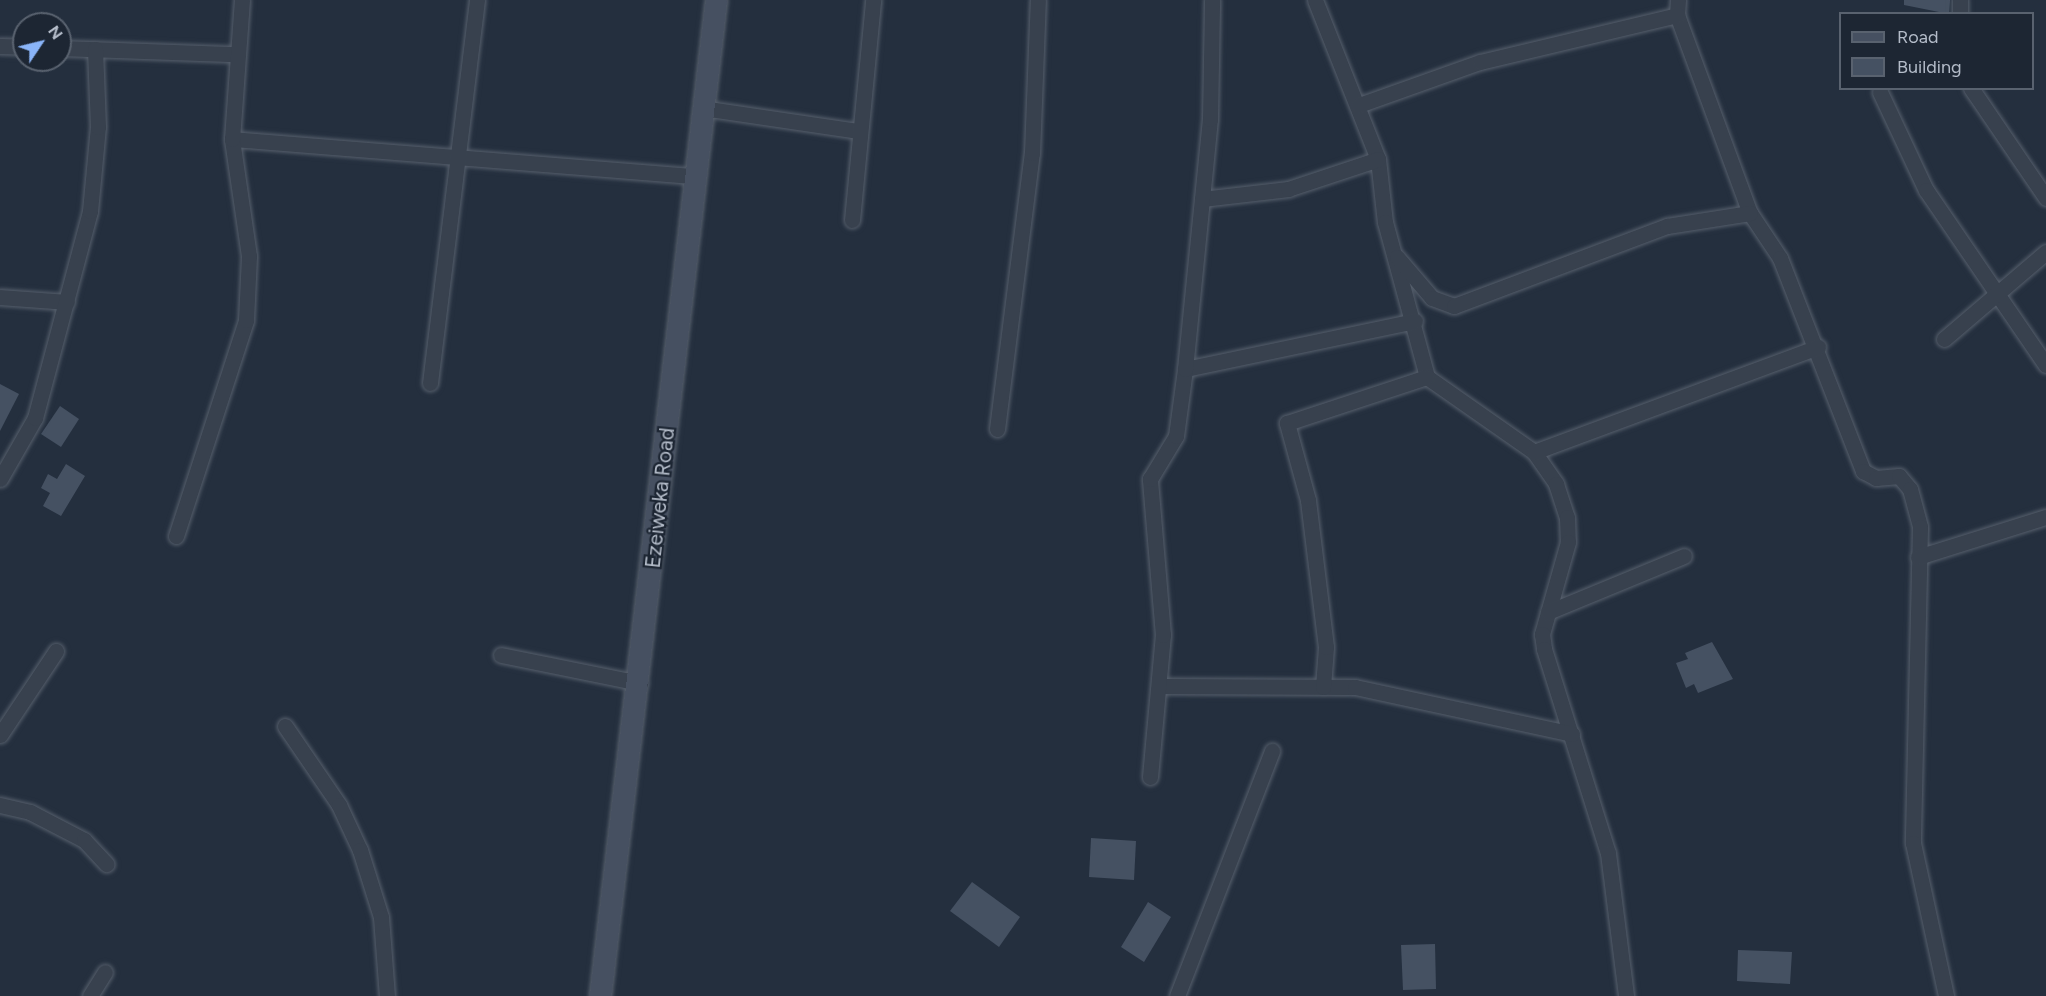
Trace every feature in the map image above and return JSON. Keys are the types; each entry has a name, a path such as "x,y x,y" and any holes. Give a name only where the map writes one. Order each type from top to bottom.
{"main road":[{"name":"Ezeiweka Road","path":"600,996 640,683 694,176 716,0"}],"street":[{"path":"176,536 246,320 249,256 232,139 236,54 242,0"},
{"path":"430,383 477,0"},
{"path":"852,220 858,131 873,0"},
{"path":"997,429 1032,153 1038,0"},
{"path":"1150,777 1159,686 1162,605 1150,480 1176,436 1185,369 1202,199 1212,0"},
{"path":"1315,0 1359,105 1378,159 1391,250 1415,321 1426,377 1534,452 1556,484 1567,517 1568,542 1548,612 1544,649 1608,853 1626,996"},
{"path":"1359,105 1480,62 1678,7 1750,213 1780,258 1818,347 1863,471 1876,478 1899,476 1910,489 1920,527 1913,843 1946,996"},
{"path":"72,48 236,54"},
{"path":"0,479 35,418 90,211 98,128 95,49"},
{"path":"1972,90 2046,198"},
{"path":"1880,92 1926,190 2046,365"},
{"path":"702,108 858,131"},
{"path":"232,139 460,153 694,176"},
{"path":"1202,199 1288,189 1378,159"},
{"path":"1391,250 1432,298 1454,306 1667,226 1750,213"},
{"path":"1944,339 2046,252"},
{"path":"0,297 67,302"},
{"path":"1185,369 1415,321"},
{"path":"1534,452 1818,347"},
{"path":"1323,687 1326,647 1308,500 1287,423 1426,377"},
{"path":"1918,557 2046,517"},
{"path":"1548,612 1684,556"},
{"path":"0,735 56,651"},
{"path":"501,656 640,683"},
{"path":"1159,686 1355,687 1572,734"},
{"path":"285,726 339,805 360,850 381,917 387,996"},
{"path":"1177,996 1272,751"},
{"path":"0,805 30,812 84,840 106,864"},
{"path":"90,996 105,972"}],"building":[{"path":"1904,0 1950,0 1949,12 1904,5"},
{"path":"0,384 19,394 0,431"},
{"path":"60,406 79,419 61,447 41,434"},
{"path":"66,464 85,476 61,516 43,506 50,493 41,488 48,474 57,479"},
{"path":"1712,642 1733,679 1698,693 1694,684 1686,688 1676,663 1688,659 1685,653"},
{"path":"1091,838 1136,841 1134,880 1089,877"},
{"path":"972,882 1020,917 999,947 950,911"},
{"path":"1148,902 1171,917 1144,962 1121,947"},
{"path":"1435,944 1436,989 1403,990 1401,945"},
{"path":"1738,950 1792,952 1790,984 1737,981"}]}
